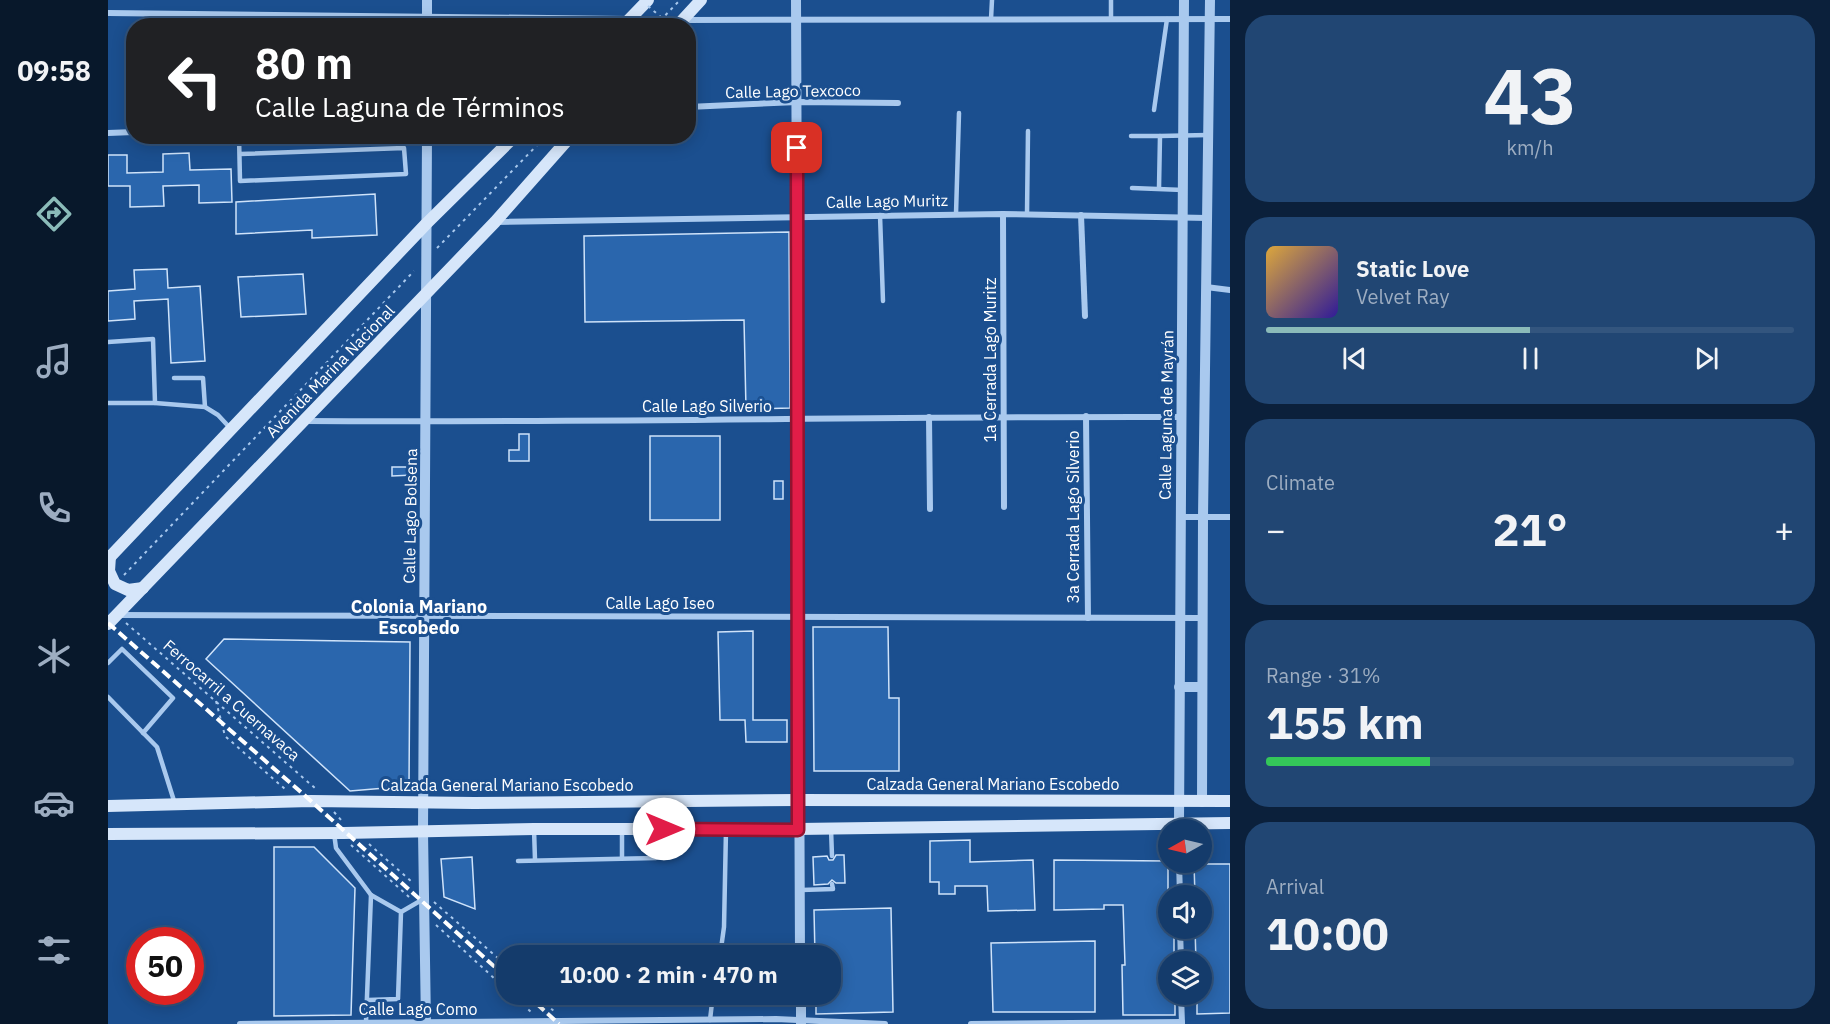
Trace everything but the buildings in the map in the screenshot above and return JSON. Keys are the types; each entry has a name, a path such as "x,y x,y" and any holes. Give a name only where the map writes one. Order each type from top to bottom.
{"main road":[{"path":"685,18 701,0"},
{"path":"631,18 648,3"},
{"name":"Avenida Marina Nacional","path":"109,556 426,224 507,144"},
{"name":"Avenida Marina Nacional","path":"116,616 495,222 565,144"},
{"path":"109,556 109,571 112,583 117,590 116,616"},
{"path":"112,583 128,591 142,588"},
{"name":"Calzada General Mariano Escobedo","path":"108,806 304,801 1230,801"},
{"path":"1212,825 1230,824"},
{"path":"108,834 534,829 798,830 1158,826"}],"street":[{"path":"427,0 427,18"},
{"path":"796,0 800,945"},
{"name":"Calle Laguna de Mayrán","path":"1179,819 1184,0"},
{"path":"1202,802 1203,517 1210,0"},
{"path":"108,13 307,18"},
{"path":"696,23 796,20 1230,19"},
{"name":"Calle Lago Texcoco","path":"696,107 797,102 898,103"},
{"path":"108,133 126,132"},
{"name":"Calle Lago Bolsena","path":"426,1024 423,832 427,144"},
{"name":"Calle Lago Muritz","path":"495,222 956,214 1207,218"},
{"name":"1a Cerrada Lago Muritz","path":"1004,214 1004,507"},
{"path":"1081,215 1085,316"},
{"path":"1206,287 1230,290"},
{"name":"Calle Lago Silverio","path":"305,421 426,422 1004,416 1181,417"},
{"name":"3a Cerrada Lago Silverio","path":"1086,416 1088,618"},
{"path":"929,417 930,509"},
{"path":"1180,517 1230,517"},
{"name":"Calle Lago Iseo","path":"116,616 1202,618"},
{"path":"1179,687 1202,687"},
{"path":"801,1005 801,1022"},
{"path":"971,1024 1182,1023 1181,1005"},
{"name":"Calle Lago Como","path":"240,1024 710,1020 885,1024"}],"lane":[{"path":"991,20 992,0"},
{"path":"1111,0 1111,19"},
{"path":"1154,111 1167,19"},
{"path":"956,214 959,113"},
{"path":"1027,214 1029,131"},
{"path":"1131,136 1208,135"},
{"path":"1159,188 1160,136"},
{"path":"239,144 240,181 406,174 404,148 240,154"},
{"path":"1132,188 1183,190"},
{"path":"880,215 883,301"},
{"path":"108,342 153,339 155,403"},
{"path":"174,378 203,378 205,407"},
{"path":"108,403 155,403 205,407 218,415 231,429"},
{"path":"108,663 122,649 173,698 143,733"},
{"path":"108,697 157,747 175,804"},
{"path":"534,829 535,860"},
{"path":"622,829 622,858"},
{"path":"722,945 726,829"},
{"path":"831,829 832,856"},
{"path":"334,833 336,848 371,895 401,912"},
{"path":"518,861 656,858"},
{"path":"798,890 833,889 832,884"},
{"path":"401,912 420,901 424,892"},
{"path":"366,1022 371,895"},
{"path":"368,1000 398,999 401,912"},
{"path":"710,1020 712,1005"}],"path":[{"path":"663,18 680,0"},
{"path":"648,3 663,18"},
{"path":"112,583 538,144"},
{"name":"Ferrocarril a Cuernavaca","path":"127,624 321,793"},
{"path":"216,701 225,736 292,796"},
{"path":"367,842 496,956"},
{"path":"524,1005 542,1022"},
{"path":"546,1005 555,1013"}],"railway":[{"path":"108,623 311,801 496,968"},
{"path":"538,1005 559,1024"}],"district":[{"name":"Colonia Mariano Escobedo","path":"419,617"}],"route":[{"path":"664,829 798,830 797,148"}]}
